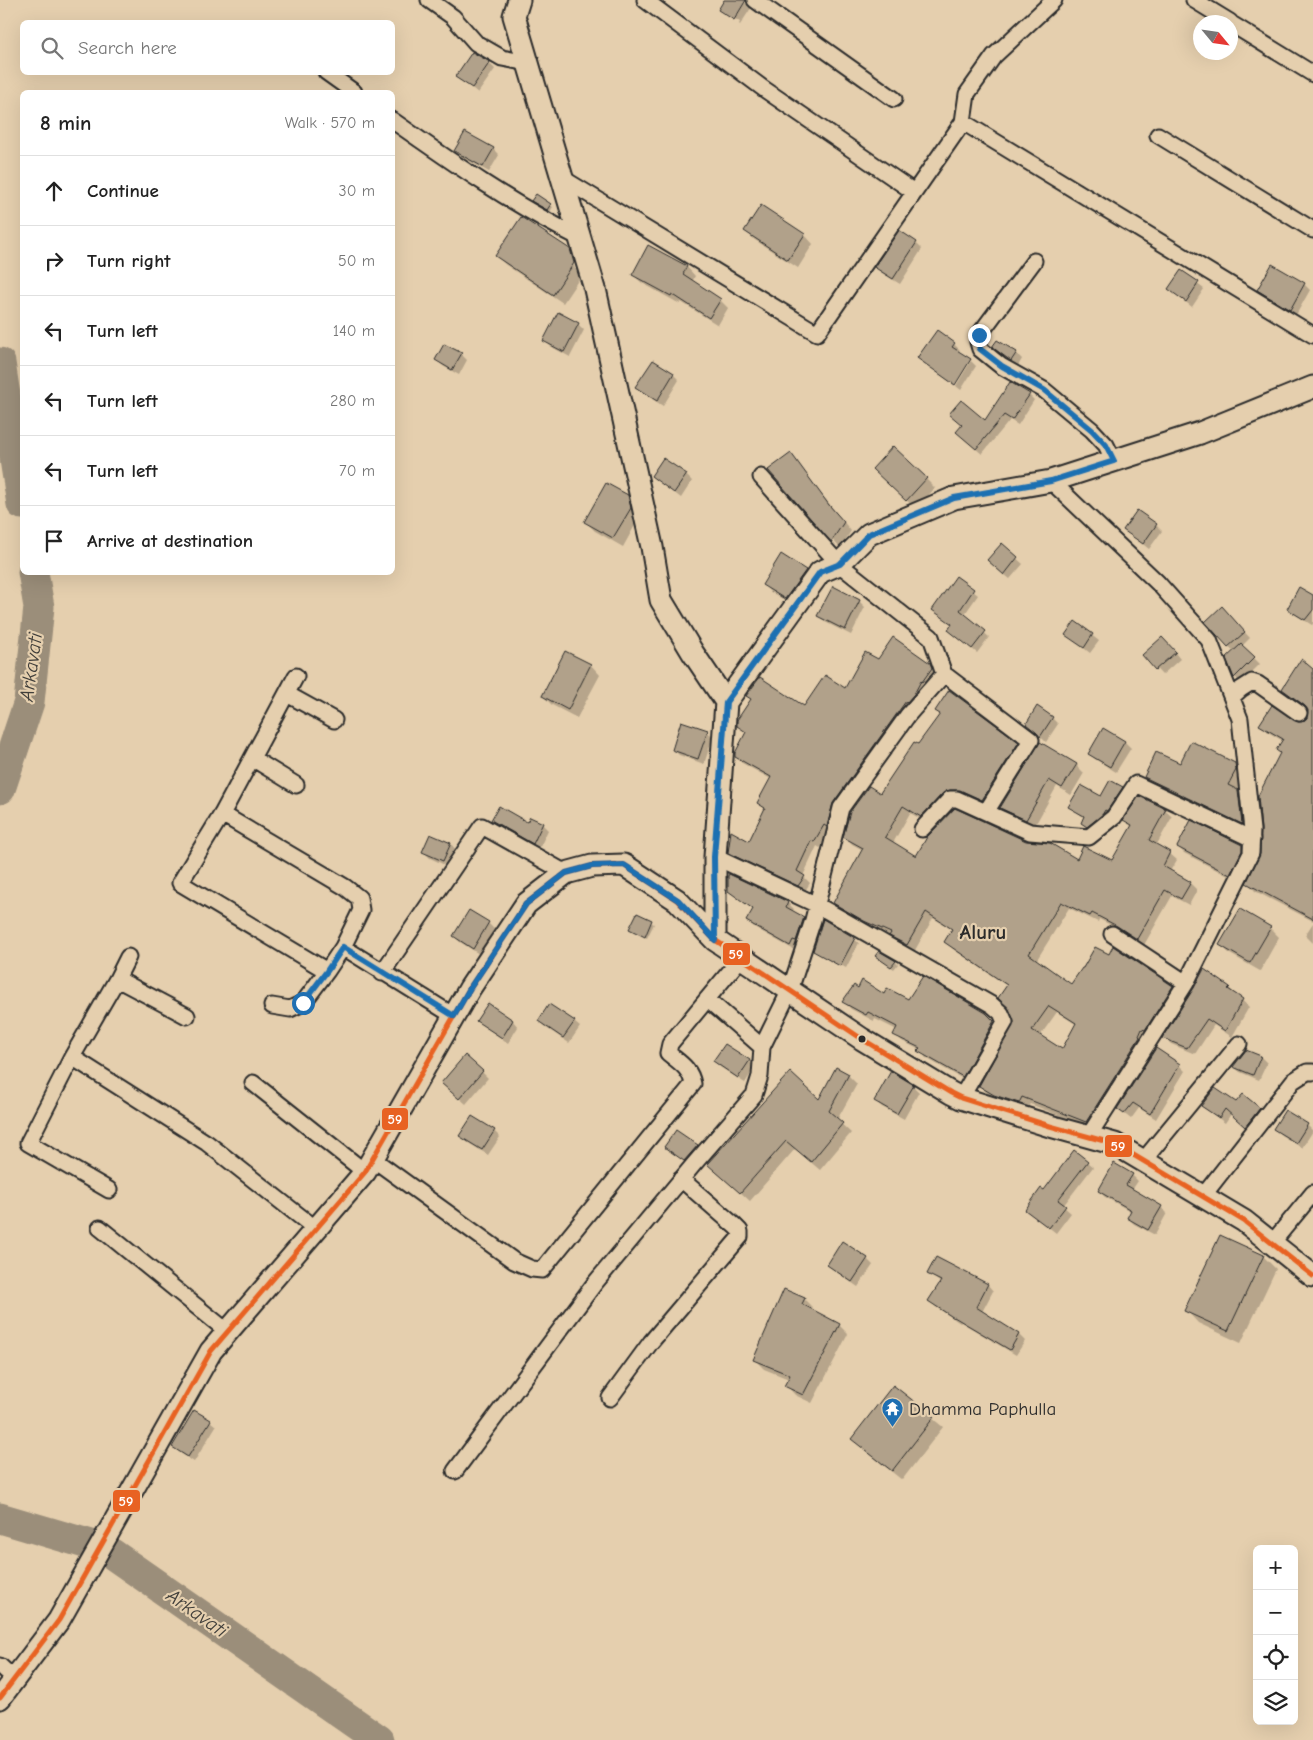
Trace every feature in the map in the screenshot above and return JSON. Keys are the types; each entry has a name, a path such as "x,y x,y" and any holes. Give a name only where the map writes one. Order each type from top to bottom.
{"street":[{"path":"428,0 453,17 476,43 502,58 528,63"},
{"path":"519,0 514,16 595,289 652,548 661,600 726,702"},
{"path":"645,0 764,89 914,192"},
{"path":"755,0 894,99"},
{"path":"562,178 816,333 963,122 967,94 994,56 1054,0"},
{"path":"1194,0 1217,15"},
{"path":"1238,28 1313,74"},
{"path":"330,75 351,90"},
{"path":"395,122 538,217 580,238"},
{"path":"963,122 1313,335"},
{"path":"1158,135 1313,230"},
{"path":"1034,261 979,335 980,349 1002,366 1044,390 1092,430 1106,445 1114,461"},
{"path":"715,940 714,857 726,702 820,572 840,564 869,534 954,498 1051,481 1200,433 1313,387"},
{"path":"761,477 840,564 931,637 944,674 1030,740 986,812"},
{"path":"1051,481 1158,583 1209,640 1240,719 1252,839 1252,853 1186,984 1088,1137"},
{"path":"455,1471 596,1282 681,1179 754,1096 760,1076 762,1047 790,990 817,904 841,808 908,715 944,674"},
{"path":"296,676 222,814 180,883 327,971"},
{"path":"1232,697 1240,689 1252,682 1258,684 1299,713"},
{"path":"287,694 334,720"},
{"path":"252,758 296,785"},
{"path":"922,829 950,798 957,799 1030,832 1089,837 1114,817 1136,784 1252,839"},
{"path":"222,814 345,887 359,898 361,910 343,947 303,1003 290,1009 272,1006"},
{"path":"382,973 482,826 566,873"},
{"path":"714,857 817,904 992,1004 1001,1013 1004,1022 961,1098"},
{"path":"0,1698 7,1673 59,1620 211,1351 369,1165 470,988 526,904 566,873 592,866 624,865 678,900 715,940 862,1039 961,1098 1114,1144 1244,1221 1313,1276"},
{"path":"1112,934 1186,984"},
{"path":"343,947 454,1016"},
{"path":"109,1190 28,1143 72,1057 128,957"},
{"path":"253,1083 369,1165 514,1261 532,1269 542,1270 693,1084 691,1074 668,1053 670,1044 741,958"},
{"path":"117,979 187,1016"},
{"path":"707,999 762,1047"},
{"path":"1143,1161 1239,1044"},
{"path":"72,1057 207,1143 316,1229"},
{"path":"1203,1196 1293,1081 1307,1072 1313,1072"},
{"path":"610,1398 651,1342 740,1237 740,1232 735,1226 681,1179"},
{"path":"1272,1243 1313,1193"},
{"path":"100,1228 228,1332"}],"building":[{"path":"724,0 746,0 734,20 718,10"},
{"path":"472,52 490,62 472,88 455,77"},
{"path":"465,132 494,148 483,167 454,151"},
{"path":"536,194 551,204 547,210 531,201"},
{"path":"761,205 805,234 788,260 744,231"},
{"path":"521,217 570,249 574,263 553,295 495,256"},
{"path":"899,230 917,242 893,279 874,267"},
{"path":"648,245 687,266 683,274 721,299 709,318 672,294 671,296 632,275"},
{"path":"1272,264 1305,283 1290,310 1257,290"},
{"path":"1181,270 1199,282 1186,302 1168,289"},
{"path":"558,312 579,323 564,352 543,341"},
{"path":"937,330 955,343 952,347 971,359 955,385 917,358"},
{"path":"997,340 1017,352 1011,361 992,347"},
{"path":"444,344 462,353 452,370 435,360"},
{"path":"653,360 674,373 657,401 635,387"},
{"path":"1010,382 1030,394 1012,420 1004,415 976,449 956,432 962,425 949,414 961,400 985,420"},
{"path":"893,446 927,478 906,501 872,469"},
{"path":"791,453 829,505 844,522 831,542 768,470"},
{"path":"663,458 687,474 674,493 651,476"},
{"path":"606,483 628,495 631,508 613,538 584,522"},
{"path":"1137,510 1157,524 1143,544 1123,530"},
{"path":"1002,543 1018,557 1004,575 987,560"},
{"path":"781,554 806,570 785,599 762,585"},
{"path":"956,576 974,589 960,610 986,631 972,649 948,630 952,624 932,610"},
{"path":"833,586 860,600 845,630 817,616"},
{"path":"1299,587 1313,595 1313,610 1305,620 1287,609"},
{"path":"1222,606 1245,632 1228,647 1205,622"},
{"path":"1075,621 1093,634 1084,648 1065,635"},
{"path":"893,637 930,663 932,668 833,803 827,827 824,825 814,842 811,841 797,871 805,876 798,886 728,853 731,831 749,841 765,808 757,803 771,777 735,757 735,753 746,732 737,726 737,720 751,699 746,696 760,677 804,706 825,675 845,688 865,652 878,659"},
{"path":"1162,637 1176,652 1155,670 1142,655"},
{"path":"1241,644 1255,657 1234,678 1226,658"},
{"path":"565,651 591,664 568,710 542,696"},
{"path":"1301,659 1313,669 1313,919 1246,883 1260,854 1261,829 1258,796 1280,753 1276,750 1283,739 1259,725 1272,705 1298,722 1302,722 1307,718 1308,710 1305,706 1282,689"},
{"path":"949,690 1019,742 982,800 960,790 950,790 943,793 921,817 903,806 885,837 916,856 927,837 955,808 1026,841 1050,843 1077,859 1083,846 1112,860 1132,825 1123,820 1139,796 1166,809 1149,840 1170,852 1163,866 1191,882 1181,899 1165,890 1137,939 1092,913 1090,916 1061,902 1029,954 1071,984 1095,947 1109,954 1113,946 1173,986 1145,1030 1142,1029 1140,1037 1086,1122 1022,1097 1019,1103 994,1095 979,1086 1014,1022 1009,1009 998,998 1007,985 944,942 952,929 926,912 907,945 889,936 891,933 864,921 833,903 863,848 843,837 850,812 869,786 880,793 914,742 918,744 940,714 935,711","holes":["1049,1006 1076,1023 1062,1049 1032,1030"]},
{"path":"1037,706 1053,717 1040,737 1026,724"},
{"path":"681,721 708,730 698,759 672,750"},
{"path":"1103,728 1125,741 1110,767 1088,754"},
{"path":"1191,741 1235,763 1236,770 1228,785 1238,790 1242,824 1144,777 1156,752 1180,763"},
{"path":"1040,742 1077,764 1062,788 1049,780 1026,820 1000,808"},
{"path":"1110,780 1123,787 1107,811 1105,810 1102,815 1087,827 1081,823 1084,816 1068,807 1081,785 1101,796"},
{"path":"499,806 527,822 530,817 543,823 533,844 491,820"},
{"path":"1191,820 1242,845 1242,851 1230,875 1177,847"},
{"path":"430,834 451,843 443,861 422,852"},
{"path":"729,874 788,902 786,907 804,917 796,941 793,940 790,946 746,921 753,909 728,891"},
{"path":"1240,909 1271,927 1250,963 1219,945"},
{"path":"469,910 489,922 473,949 453,936"},
{"path":"637,913 652,920 645,937 629,929"},
{"path":"823,919 855,938 840,966 813,951"},
{"path":"879,951 896,961 891,967 875,956"},
{"path":"1204,969 1230,987 1228,989 1243,999 1225,1031 1207,1019 1187,1048 1162,1038"},
{"path":"923,976 986,1013 994,1021 963,1077 917,1051 920,1048 893,1035 897,1027 868,1012 866,1015 842,1002 854,985 858,988 862,980 884,994 887,988 908,999"},
{"path":"488,1003 513,1020 502,1038 476,1021"},
{"path":"549,1004 575,1021 563,1038 538,1021"},
{"path":"725,1044 750,1060 738,1078 713,1061"},
{"path":"1156,1048 1180,1064 1150,1114 1133,1103 1124,1114 1117,1109"},
{"path":"1246,1050 1261,1056 1253,1075 1233,1067"},
{"path":"465,1055 483,1071 459,1099 441,1083"},
{"path":"836,1067 849,1074 829,1111 843,1123 811,1162 786,1141 740,1193 707,1164 790,1072 819,1099"},
{"path":"891,1071 914,1085 897,1114 874,1101"},
{"path":"1215,1088 1236,1102 1243,1094 1260,1108 1245,1127 1225,1109 1219,1118 1201,1106"},
{"path":"1285,1110 1308,1124 1296,1143 1273,1129"},
{"path":"472,1116 495,1130 482,1150 459,1136"},
{"path":"676,1130 698,1145 684,1161 664,1147"},
{"path":"1074,1150 1088,1161 1058,1200 1066,1206 1049,1228 1025,1210 1041,1188 1044,1190"},
{"path":"1114,1163 1133,1174 1126,1185 1162,1206 1148,1230 1127,1218 1131,1210 1098,1191"},
{"path":"1220,1235 1264,1255 1228,1331 1184,1311"},
{"path":"842,1241 868,1258 852,1282 827,1265"},
{"path":"936,1257 988,1284 976,1307 1019,1334 1010,1350 928,1301 941,1281 927,1274"},
{"path":"784,1289 805,1298 802,1304 840,1324 803,1395 784,1386 790,1375 753,1360"},
{"name":"Dhamma Paphulla","path":"893,1385 934,1417 892,1471 851,1439"},
{"path":"194,1410 211,1420 188,1457 172,1447"}],"waterway":[{"name":"Arkavati","path":"0,363 20,491"},
{"name":"Arkavati","path":"0,789 29,702 39,607 34,575"},
{"name":"Arkavati","path":"0,1518 105,1549 379,1740"}],"transit line":[{"name":"59","path":"0,1698 59,1620 211,1351 365,1172 470,988 526,904 566,873 592,866 624,865 677,900 715,940 862,1039 951,1093 961,1098 1050,1126 1115,1144 1244,1221 1313,1276"}],"place":[{"name":"Dhamma Paphulla","path":"893,1428"}],"district":[{"name":"Aluru","path":"983,932"}],"route":[{"path":"303,1003 343,947 454,1016 470,988 526,904 566,873 592,866 624,865 678,900 715,940 714,857 726,702 820,572 840,564 869,534 954,498 1051,481 1114,461 1106,445 1092,430 1044,390 1002,366 980,349 979,335"}]}
